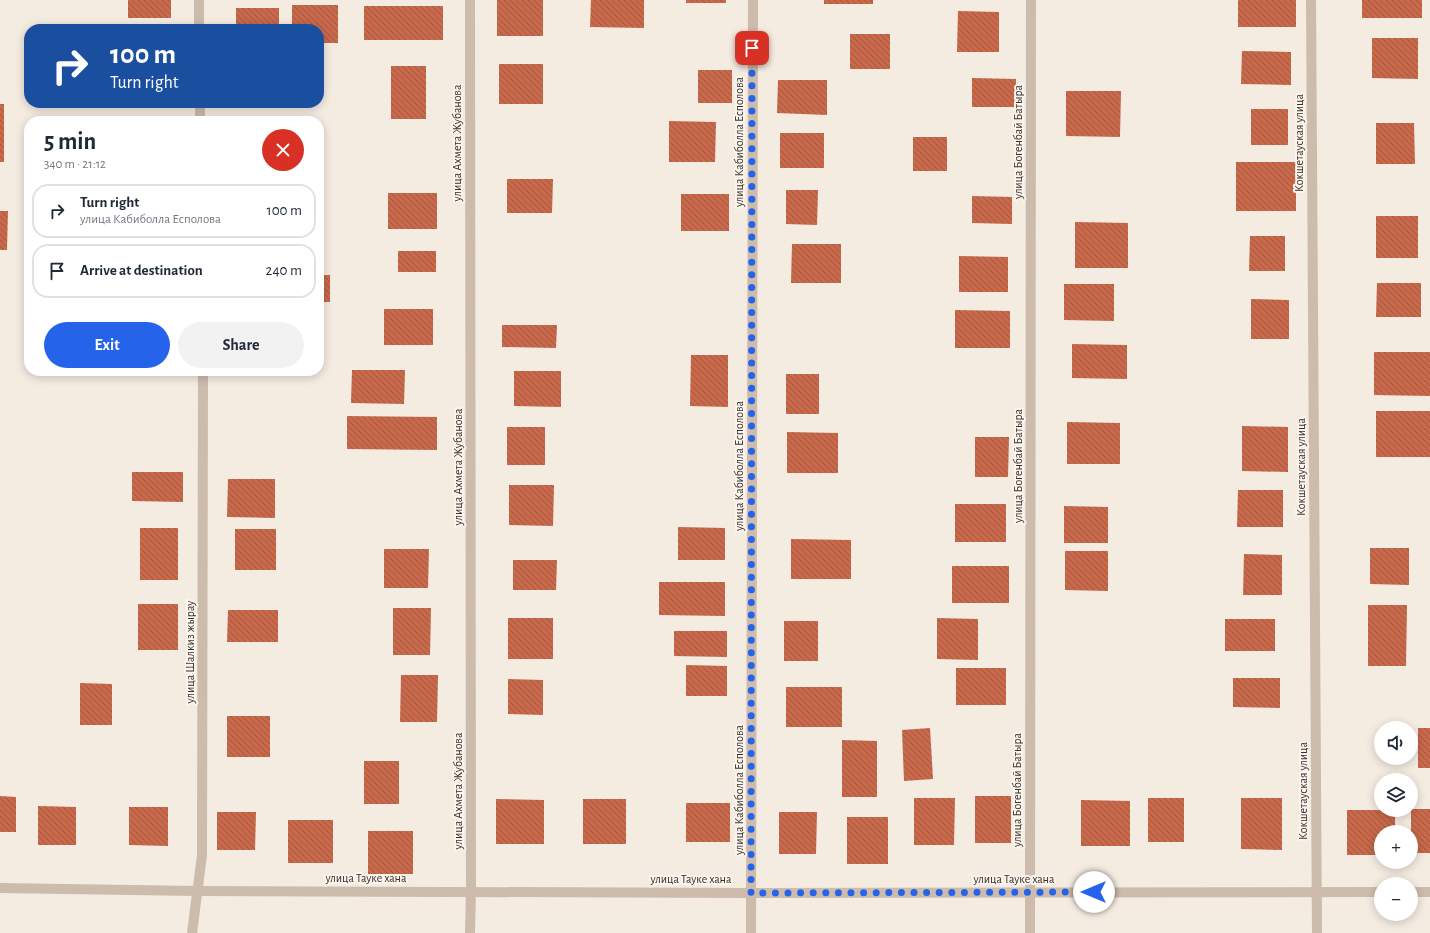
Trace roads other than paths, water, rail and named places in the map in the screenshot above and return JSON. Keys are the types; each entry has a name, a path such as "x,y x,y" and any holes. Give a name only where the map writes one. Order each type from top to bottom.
{"street":[{"path":"199,0 199,24"},
{"name":"улица Ахмета Жубанова","path":"470,0 470,933"},
{"name":"улица Кабиболла Есполова","path":"751,933 753,0"},
{"name":"улица Богенбай Батыра","path":"1030,933 1031,0"},
{"name":"Кокшетауская улица","path":"1311,0 1317,933"},
{"name":"улица Шалкиз жырау","path":"192,933 202,846 203,376"},
{"name":"улица Тауке хана","path":"0,888 197,891 751,893 1374,892"},
{"path":"1418,892 1430,892"}]}
